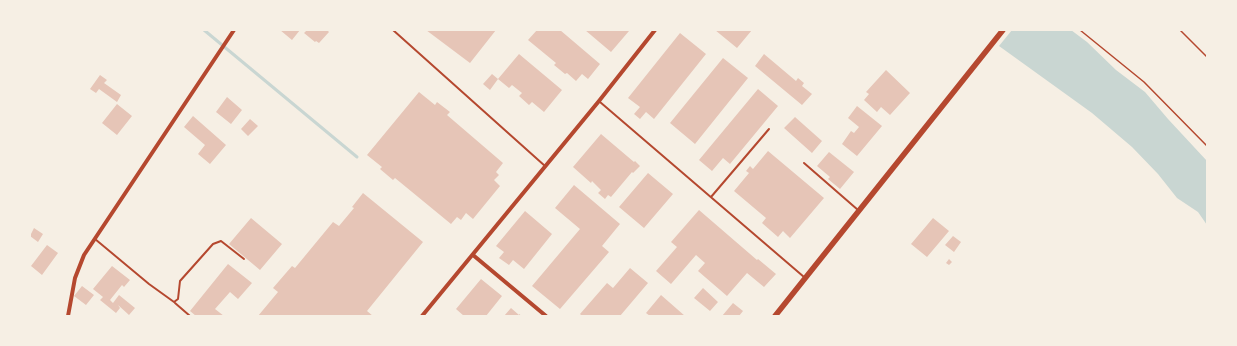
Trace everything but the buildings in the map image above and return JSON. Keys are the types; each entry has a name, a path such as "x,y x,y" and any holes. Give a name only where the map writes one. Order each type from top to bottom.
{"main road":[{"path":"775,316 1003,30"}],"street":[{"path":"68,316 75,278 84,255 234,30"},
{"path":"422,316 599,101 655,30"},
{"path":"473,255 546,316"}],"lane":[{"path":"393,30 545,166"},
{"path":"599,101 805,278"},
{"path":"711,197 769,129"},
{"path":"804,163 859,211"},
{"path":"94,238 190,316"},
{"path":"174,302 178,300 180,281 213,244 221,241 244,259"}],"path":[{"path":"1080,30 1144,82 1207,146"},
{"path":"1180,30 1207,57"}],"shaded area":[{"path":"1012,30 1071,30 1087,42 1116,70 1145,92 1207,161 1207,225 1198,212 1177,198 1158,174 1132,147 1092,113 999,46"}],"waterway":[{"path":"204,30 357,157"}]}
